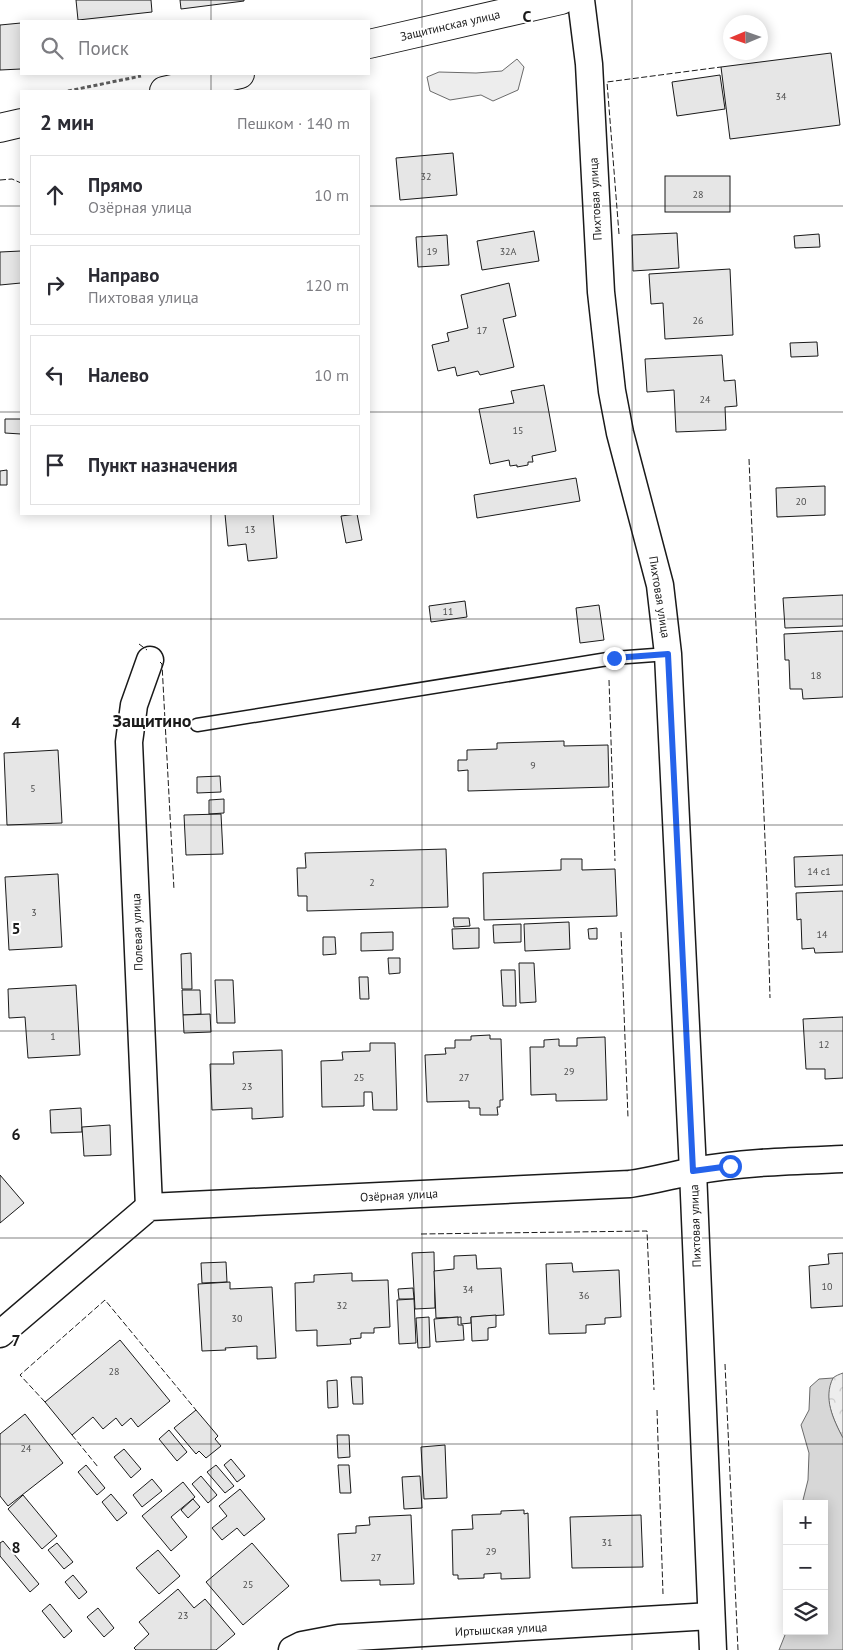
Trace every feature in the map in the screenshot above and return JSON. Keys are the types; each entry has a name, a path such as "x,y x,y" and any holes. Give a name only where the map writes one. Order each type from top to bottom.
{"main road":[{"name":"Защитинская улица","path":"370,44 561,0"},
{"path":"154,84 231,75"},
{"path":"0,128 20,123"}],"street":[{"name":"Пихтовая улица","path":"581,0 587,40 596,214 607,357 620,433 660,585 668,654 693,1171 713,1650"},
{"name":"Полевая улица","path":"149,1208 130,742 134,704 150,660"},
{"name":"Озёрная улица","path":"149,1208 630,1184 654,1181 693,1171 759,1163 843,1159"},
{"path":"0,1334 149,1208"},
{"name":"Иртышская улица","path":"292,1650 302,1645 339,1638 712,1616"}],"lane":[{"path":"197,725 614,658 668,654"}],"path":[{"path":"80,90 154,84"}],"shaded area":[{"path":"517,59 524,67 518,90 493,101 481,95 450,100 430,91 427,77 439,72 476,73 502,71"},
{"path":"833,1378 829,1393 830,1408 843,1438 843,1650 779,1650 785,1635 828,1635 828,1500 803,1500 808,1480 809,1453 801,1425 809,1410 810,1387 819,1379"}],"green space":[{"path":"843,1373 843,1438 830,1408 828,1391 829,1384 833,1378"}],"building":[{"path":"76,0 151,0 152,12 78,20"},
{"path":"180,0 244,0 244,1 181,9"},
{"path":"20,23 20,69 0,70 0,25"},
{"path":"831,53 840,125 730,139 721,67"},
{"path":"720,75 725,109 677,116 672,82"},
{"path":"453,153 457,195 400,200 396,158"},
{"path":"665,176 730,176 730,212 665,212"},
{"path":"534,231 539,261 482,270 477,241"},
{"path":"677,233 679,268 633,271 632,235"},
{"path":"819,234 820,247 795,248 794,236"},
{"path":"447,235 449,265 418,267 416,237"},
{"path":"20,251 20,283 0,285 0,252"},
{"path":"730,269 733,335 665,339 663,303 651,304 649,274"},
{"path":"509,283 516,316 503,319 514,367 480,375 478,371 457,376 455,367 438,371 432,345 449,341 447,333 468,328 461,295"},
{"path":"817,342 818,356 791,357 790,343"},
{"path":"722,355 724,381 735,380 737,406 725,407 726,430 676,432 674,390 647,392 645,359"},
{"path":"544,385 556,451 532,456 533,462 528,462 528,465 510,466 509,460 490,464 479,409 514,403 511,391"},
{"path":"5,419 20,419 20,434 5,433"},
{"path":"7,470 7,485 0,485 0,471"},
{"path":"576,478 580,501 477,518 474,495"},
{"path":"825,486 825,515 777,517 776,488"},
{"path":"225,515 273,515 277,558 248,561 246,544 228,546"},
{"path":"357,515 362,540 346,543 341,516"},
{"path":"843,595 843,626 785,628 783,598"},
{"path":"465,601 467,617 431,622 429,606"},
{"path":"599,605 604,640 580,643 576,608"},
{"path":"843,631 843,697 803,699 802,689 790,689 789,660 785,660 784,634"},
{"path":"564,741 564,746 608,745 609,787 468,791 468,770 458,771 458,760 467,760 467,750 497,749 497,743"},
{"path":"58,750 62,823 7,825 4,753"},
{"path":"220,776 221,792 197,793 197,777"},
{"path":"224,799 224,813 209,814 209,800"},
{"path":"221,814 223,854 186,855 184,815"},
{"path":"446,849 448,907 307,911 307,896 298,896 297,868 306,868 305,853"},
{"path":"843,855 843,885 795,887 794,857"},
{"path":"561,859 582,859 582,870 615,869 617,916 484,920 483,873 561,870"},
{"path":"58,874 62,947 9,950 5,877"},
{"path":"843,891 843,952 815,953 814,948 802,949 801,919 797,920 796,893"},
{"path":"453,918 469,918 470,926 454,927"},
{"path":"569,922 570,949 525,951 524,924"},
{"path":"521,924 521,942 494,943 493,925"},
{"path":"479,928 479,948 453,949 452,929"},
{"path":"597,928 597,939 589,939 588,929"},
{"path":"393,932 393,950 361,951 361,933"},
{"path":"323,937 335,937 336,954 323,955"},
{"path":"191,953 192,989 182,989 181,954"},
{"path":"388,958 400,958 400,973 389,974"},
{"path":"519,963 534,963 536,1002 520,1003"},
{"path":"501,970 515,970 516,1006 503,1006"},
{"path":"359,977 368,977 369,999 360,999"},
{"path":"215,980 233,980 235,1023 217,1023"},
{"path":"76,985 80,1055 28,1058 25,1017 9,1018 8,989"},
{"path":"182,990 200,990 201,1014 183,1015"},
{"path":"210,1014 211,1032 184,1033 183,1015"},
{"path":"843,1017 843,1078 825,1079 825,1069 806,1069 803,1019"},
{"path":"490,1035 490,1039 501,1039 503,1100 500,1100 500,1107 497,1107 498,1115 480,1115 480,1108 469,1108 469,1101 427,1102 425,1055 446,1054 445,1048 455,1048 455,1040 471,1040 471,1036"},
{"path":"605,1037 607,1100 556,1101 556,1094 531,1095 530,1047 544,1047 544,1040 559,1039 559,1046 577,1046 577,1038"},
{"path":"370,1043 395,1043 397,1110 373,1110 372,1092 364,1092 364,1106 322,1107 321,1061 343,1060 342,1052 370,1051"},
{"path":"282,1050 283,1117 252,1119 252,1108 212,1110 210,1064 234,1064 233,1052"},
{"path":"81,1108 82,1132 51,1133 50,1110"},
{"path":"110,1125 111,1155 84,1156 82,1127"},
{"path":"0,1175 24,1203 0,1223"},
{"path":"434,1252 435,1308 415,1309 412,1253"},
{"path":"843,1253 843,1306 811,1308 809,1266 829,1264 828,1254"},
{"path":"476,1255 477,1269 501,1268 504,1315 471,1317 471,1323 461,1324 461,1317 436,1318 434,1271 454,1269 454,1256"},
{"path":"226,1262 227,1282 202,1283 201,1263"},
{"path":"572,1263 573,1272 619,1270 621,1317 605,1318 605,1324 586,1325 586,1333 549,1334 546,1264"},
{"path":"352,1273 352,1281 388,1280 390,1327 374,1328 374,1333 361,1333 361,1338 350,1339 351,1344 317,1346 317,1330 296,1331 295,1283 314,1282 314,1275"},
{"path":"230,1282 230,1289 272,1287 276,1358 257,1359 257,1346 202,1351 198,1284"},
{"path":"413,1288 414,1299 399,1299 398,1289"},
{"path":"414,1299 416,1343 399,1344 397,1300"},
{"path":"496,1315 496,1327 488,1328 488,1340 472,1341 471,1317"},
{"path":"429,1317 430,1347 418,1348 416,1318"},
{"path":"458,1317 458,1325 463,1325 464,1340 436,1342 434,1319"},
{"path":"120,1340 170,1401 138,1427 131,1418 122,1426 116,1418 103,1429 93,1417 72,1435 45,1402"},
{"path":"351,1377 362,1377 363,1404 353,1404"},
{"path":"337,1380 338,1407 328,1408 327,1381"},
{"path":"196,1410 218,1436 215,1439 221,1446 206,1458 199,1451 196,1454 174,1428"},
{"path":"25,1414 63,1463 8,1506 0,1496 0,1434"},
{"path":"169,1430 187,1452 177,1461 159,1439"},
{"path":"337,1435 349,1435 350,1457 338,1458"},
{"path":"445,1445 447,1498 424,1499 421,1447"},
{"path":"124,1449 141,1469 131,1478 114,1457"},
{"path":"231,1459 245,1476 237,1482 224,1465"},
{"path":"86,1465 105,1488 97,1495 78,1472"},
{"path":"216,1465 234,1486 225,1493 207,1472"},
{"path":"338,1465 349,1465 351,1493 340,1493"},
{"path":"201,1476 217,1495 208,1503 192,1484"},
{"path":"420,1476 422,1508 404,1509 402,1477"},
{"path":"152,1479 162,1491 142,1507 133,1495"},
{"path":"183,1482 195,1497 171,1517 187,1537 171,1551 142,1516"},
{"path":"240,1489 265,1519 244,1536 237,1528 222,1540 212,1528 227,1516 219,1506"},
{"path":"111,1494 127,1513 117,1521 102,1502"},
{"path":"23,1495 57,1536 42,1549 8,1509"},
{"path":"193,1499 200,1507 188,1518 181,1510"},
{"path":"524,1510 524,1514 528,1513 530,1578 501,1579 501,1573 484,1574 484,1578 458,1579 458,1575 453,1575 452,1530 473,1529 472,1515 501,1514 501,1511"},
{"path":"411,1515 414,1584 380,1585 380,1580 341,1581 338,1534 356,1533 356,1526 370,1525 369,1517"},
{"path":"641,1515 643,1567 572,1568 570,1517"},
{"path":"3,1541 39,1584 30,1592 0,1556 0,1543"},
{"path":"57,1543 73,1562 64,1569 48,1550"},
{"path":"252,1543 289,1586 243,1625 206,1582"},
{"path":"158,1550 180,1576 159,1594 136,1568"},
{"path":"73,1575 87,1592 79,1599 65,1582"},
{"path":"178,1589 194,1608 205,1599 235,1634 216,1650 136,1650 134,1648 149,1634 139,1622"},
{"path":"50,1604 72,1631 64,1638 42,1611"},
{"path":"98,1608 114,1628 104,1637 87,1617"}],"fence":[{"path":"619,234 607,82 721,67"},
{"path":"0,180 12,179 20,183"},
{"path":"749,459 770,998"},
{"path":"139,644 147,650"},
{"path":"160,662 162,664 174,890"},
{"path":"609,680 615,861"},
{"path":"621,932 628,1118"},
{"path":"421,1234 647,1231 654,1390"},
{"path":"45,1402 20,1375 105,1300 196,1410"},
{"path":"725,1364 738,1650"},
{"path":"657,1410 663,1594"},
{"path":"72,1435 98,1467"}],"district":[{"name":"Защитино","path":"152,720"}],"route":[{"path":"614,658 668,654 693,1171 730,1166"}]}
